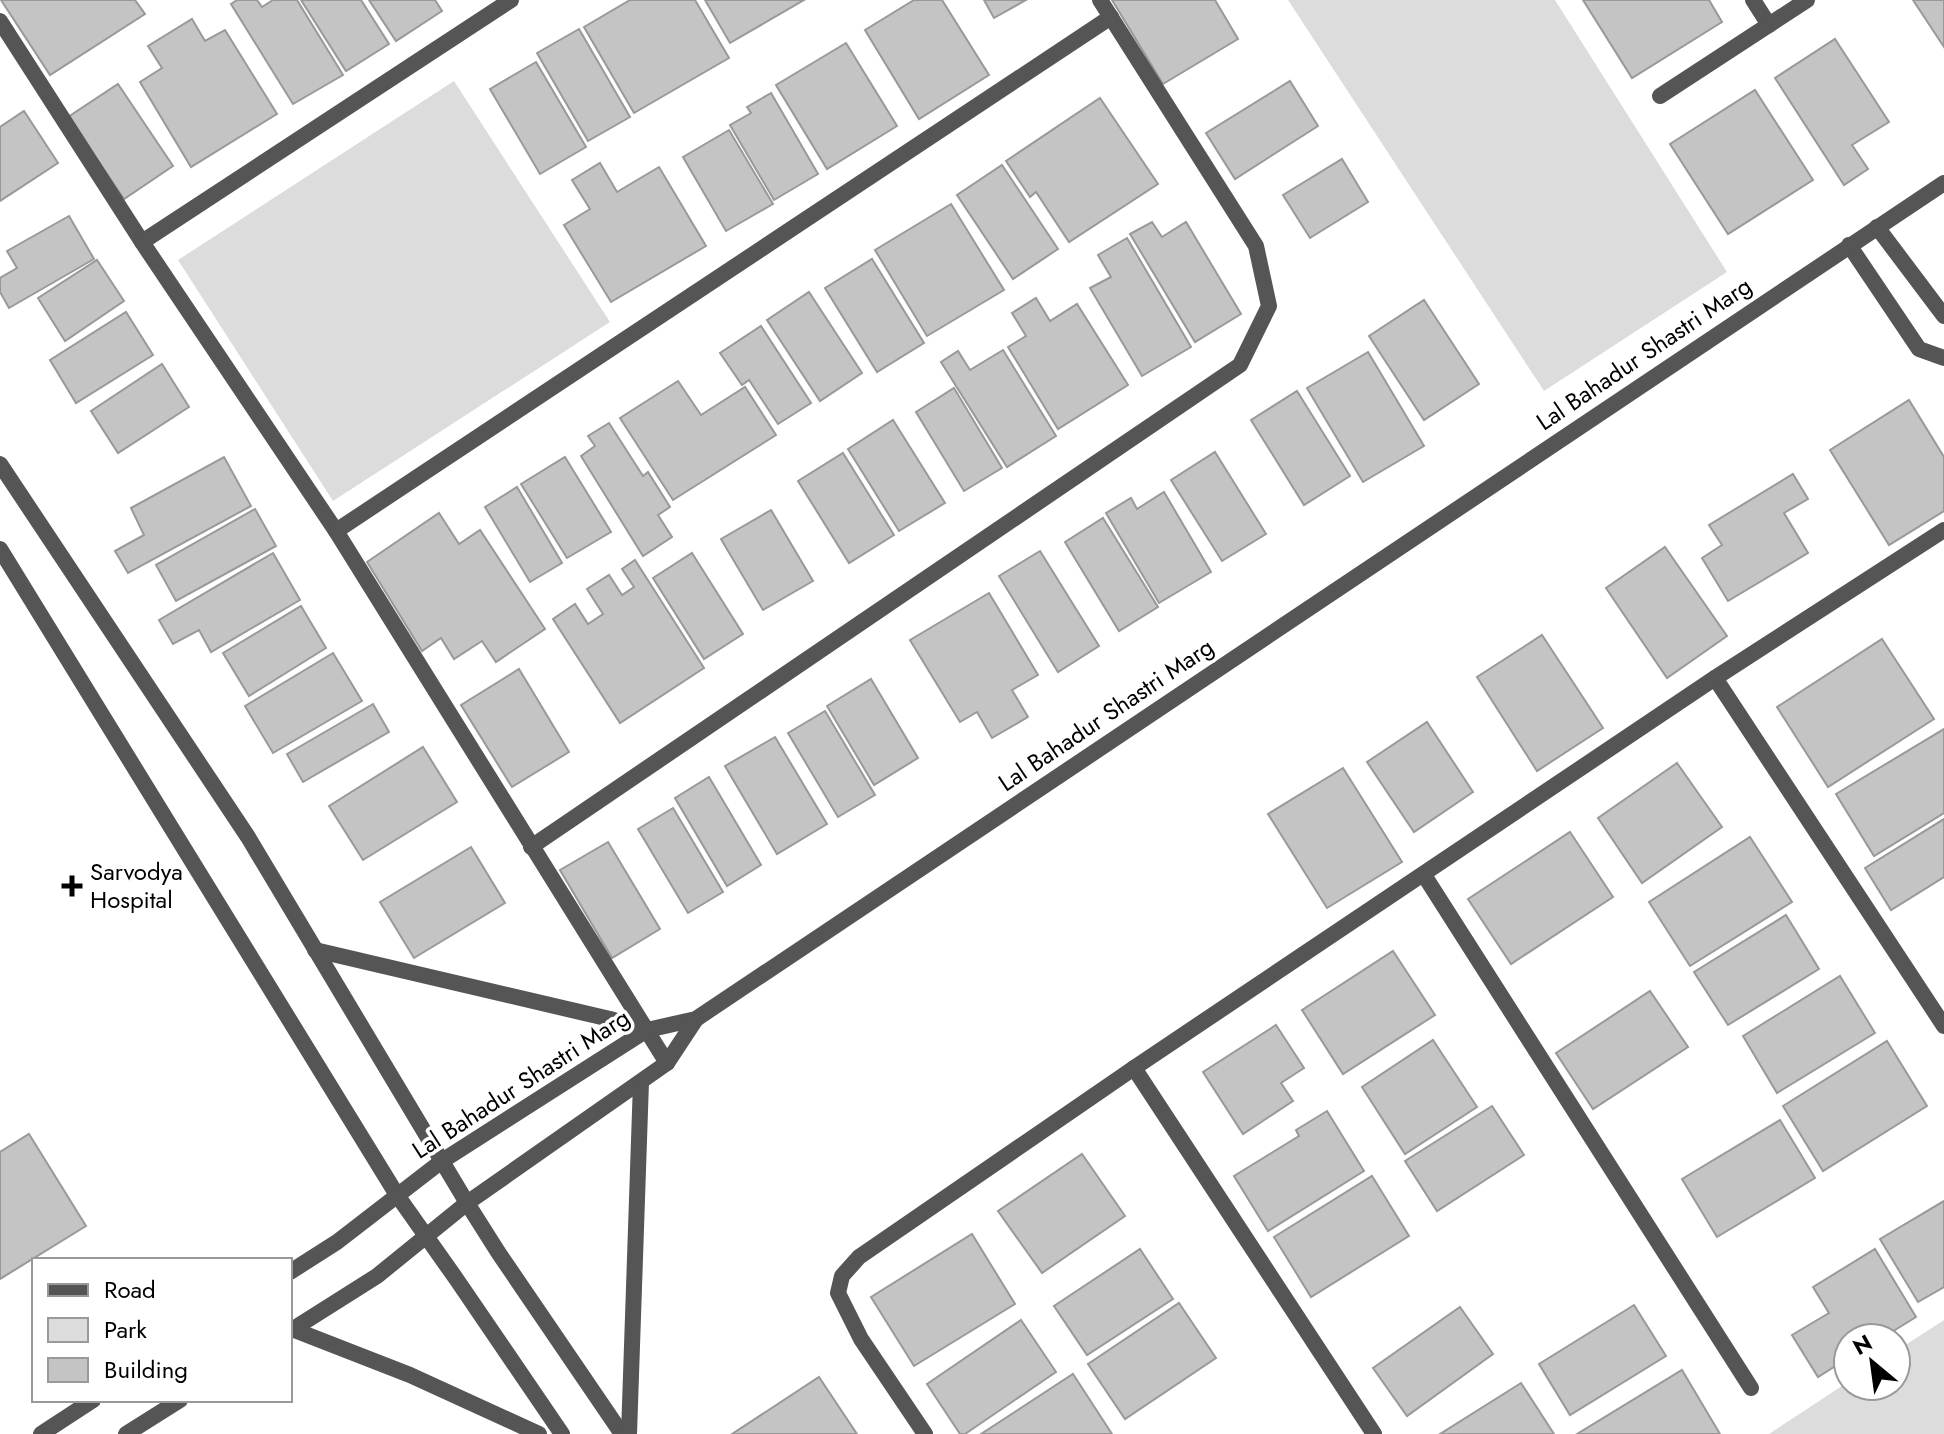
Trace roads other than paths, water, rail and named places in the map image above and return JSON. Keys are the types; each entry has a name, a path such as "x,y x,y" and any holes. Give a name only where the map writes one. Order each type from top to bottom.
{"street":[{"path":"142,242 511,0"},
{"path":"531,847 1240,365 1269,306 1256,246 1100,0"},
{"path":"1753,0 1769,25"},
{"path":"1660,96 1807,0"},
{"path":"336,531 1111,17"},
{"path":"0,21 142,242 336,531 667,1063"},
{"name":"Lal Bahadur Shastri Marg","path":"292,1271 337,1242 442,1161 647,1030 696,1019 1944,183"},
{"path":"1877,227 1944,316"},
{"path":"1849,245 1919,349 1944,358"},
{"path":"0,464 248,837 467,1203 622,1434"},
{"path":"925,1434 861,1339 838,1293 842,1276 859,1257 1134,1068 1715,678 1944,530"},
{"path":"0,549 397,1195 562,1434"},
{"path":"1715,678 1944,1026"},
{"path":"1424,875 1751,1388"},
{"path":"315,950 647,1030"},
{"path":"292,1329 377,1276 467,1203 667,1063 696,1019"},
{"path":"1134,1068 1374,1434"},
{"path":"629,1434 641,1082"},
{"path":"292,1330 410,1375 539,1434"},
{"path":"41,1434 90,1402"},
{"path":"126,1434 177,1402"}],"place":[{"name":"Sarvodya Hospital","path":"72,886"}]}
